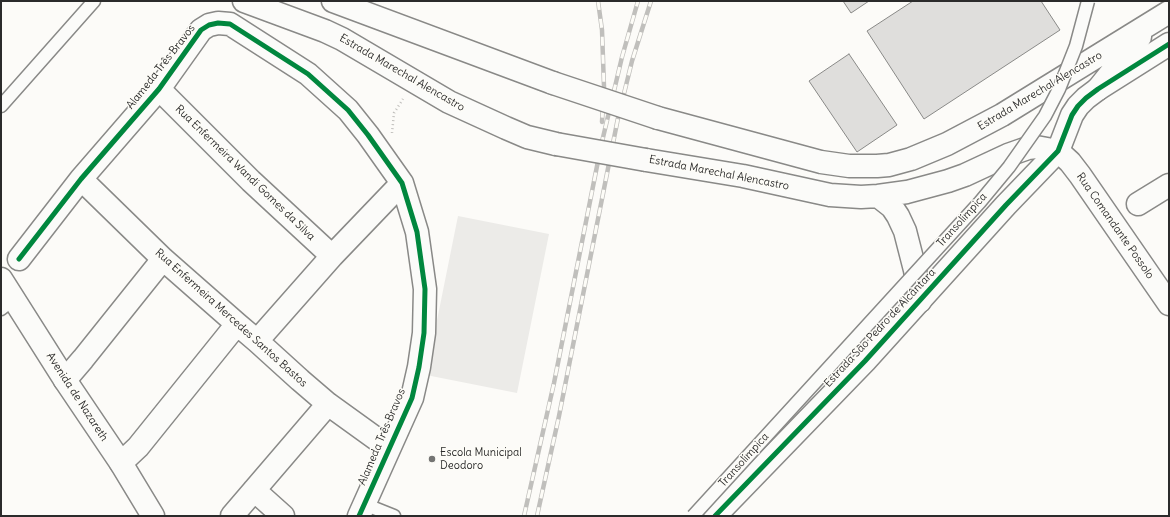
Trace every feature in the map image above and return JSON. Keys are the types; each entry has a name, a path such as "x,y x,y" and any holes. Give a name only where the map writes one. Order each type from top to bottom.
{"street":[{"name":"Estrada Marechal Alencastro","path":"244,1 325,31 342,39 449,102 527,137 556,144 743,176 830,194 855,197 878,196 907,192 948,181 1028,148 1036,147 1058,151"},
{"name":"Estrada Marechal Alencastro","path":"333,1 553,83 658,118 821,162 849,166 889,165 916,157 946,144 1002,115 1169,12"},
{"name":"Alameda Três Bravos","path":"20,259 81,179 159,89 201,30 209,25 218,23 230,24 308,74 348,110 368,135 402,183 417,232 425,288 424,333 420,367 412,398 361,510"},
{"path":"1098,89 1149,25"},
{"path":"1058,151 1072,115 1086,98 1169,44"},
{"name":"Rua Enfermeira Wandi Gomes da Silva","path":"159,89 251,181 332,256"},
{"name":"Estrada São Pedro de Alcântara","path":"715,516 866,361 1006,205 1058,151"},
{"name":"Rua Comandante Possolo","path":"1058,151 1067,159 1080,175 1169,304"},
{"name":"Rua Enfermeira Mercedes Santos Bastos","path":"81,179 163,259 258,341 300,380 328,404 389,448"},
{"path":"258,341 332,256 402,183"},
{"path":"1138,204 1169,185"},
{"path":"878,196 892,207 905,232 916,270 920,301"},
{"path":"65,380 163,259"},
{"name":"Avenida de Nazareth","path":"1,279 8,304 65,380 121,463 153,516"},
{"path":"121,463 138,447 237,324"},
{"path":"232,516 328,404"},
{"path":"254,490 283,516"}],"lane":[{"path":"1,106 94,1"},
{"name":"Transolímpica","path":"693,516 980,202 1009,166 1045,116 1059,89 1076,46 1088,1"},
{"path":"361,510 394,516"}],"path":[{"path":"392,134 394,113 404,98"}],"shaded area":[{"path":"458,216 549,234 517,393 426,375"}],"building":[{"path":"843,1 869,1 851,13"},
{"path":"913,1 1041,1 1060,30 924,119 867,31"},
{"path":"849,54 897,125 857,152 809,81"}],"railway":[{"path":"598,1 602,30 604,87 602,122"},
{"path":"524,516 554,383 601,146 622,57 638,1"},
{"path":"537,516 559,416 618,118 632,61 651,1"}],"cycle path":[{"path":"19,259 81,179 159,89 201,30 209,25 218,23 230,24 308,74 348,110 368,135 402,183 417,232 425,289 424,333 419,367 412,398 359,516"},
{"path":"715,516 865,361 1006,205 1058,151 1072,115 1078,106 1098,89 1169,44"}],"place":[{"name":"Escola Municipal Deodoro","path":"432,459"}]}
